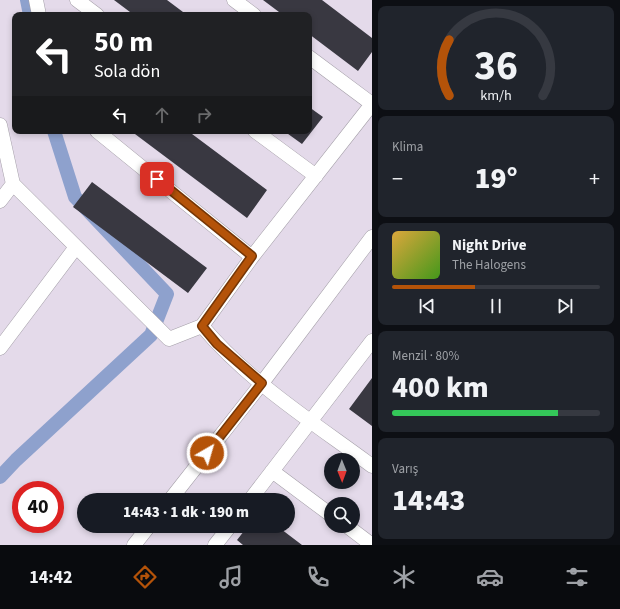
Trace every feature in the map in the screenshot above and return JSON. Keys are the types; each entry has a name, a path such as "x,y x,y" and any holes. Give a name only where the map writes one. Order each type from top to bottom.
{"street":[{"path":"36,0 38,12"},
{"path":"77,0 93,12"},
{"path":"234,0 250,12"},
{"path":"0,125 13,184 169,339 202,326 252,256 372,104 312,59"},
{"path":"101,134 252,256"},
{"path":"259,134 316,176"},
{"path":"0,201 13,184"},
{"path":"176,493 262,383 372,238"},
{"path":"0,348 76,247"},
{"path":"202,326 217,344 262,383 372,466"},
{"path":"255,493 372,341"},
{"path":"272,471 324,510"},
{"path":"134,545 143,533"},
{"path":"215,545 224,533"},
{"path":"356,533 372,545"}],"shaded area":[{"path":"0,0 372,0 372,545 0,545"}],"building":[{"path":"114,0 167,0 183,12 130,12"},
{"path":"263,0 322,0 372,38 372,52 358,71 312,36 312,12 279,12"},
{"path":"312,109 323,117 312,131"},
{"path":"135,134 192,134 267,190 247,218"},
{"path":"288,134 310,134 302,144"},
{"path":"92,182 207,268 188,293 73,207"},
{"path":"372,378 372,426 349,409"},
{"path":"242,533 286,533 302,545 243,545 237,540"}],"waterway":[{"path":"27,0 29,12"},
{"path":"0,477 16,460 151,335 167,294 75,197 55,134"}],"route":[{"path":"157,179 252,256 202,326 217,344 262,383 207,453"}]}
